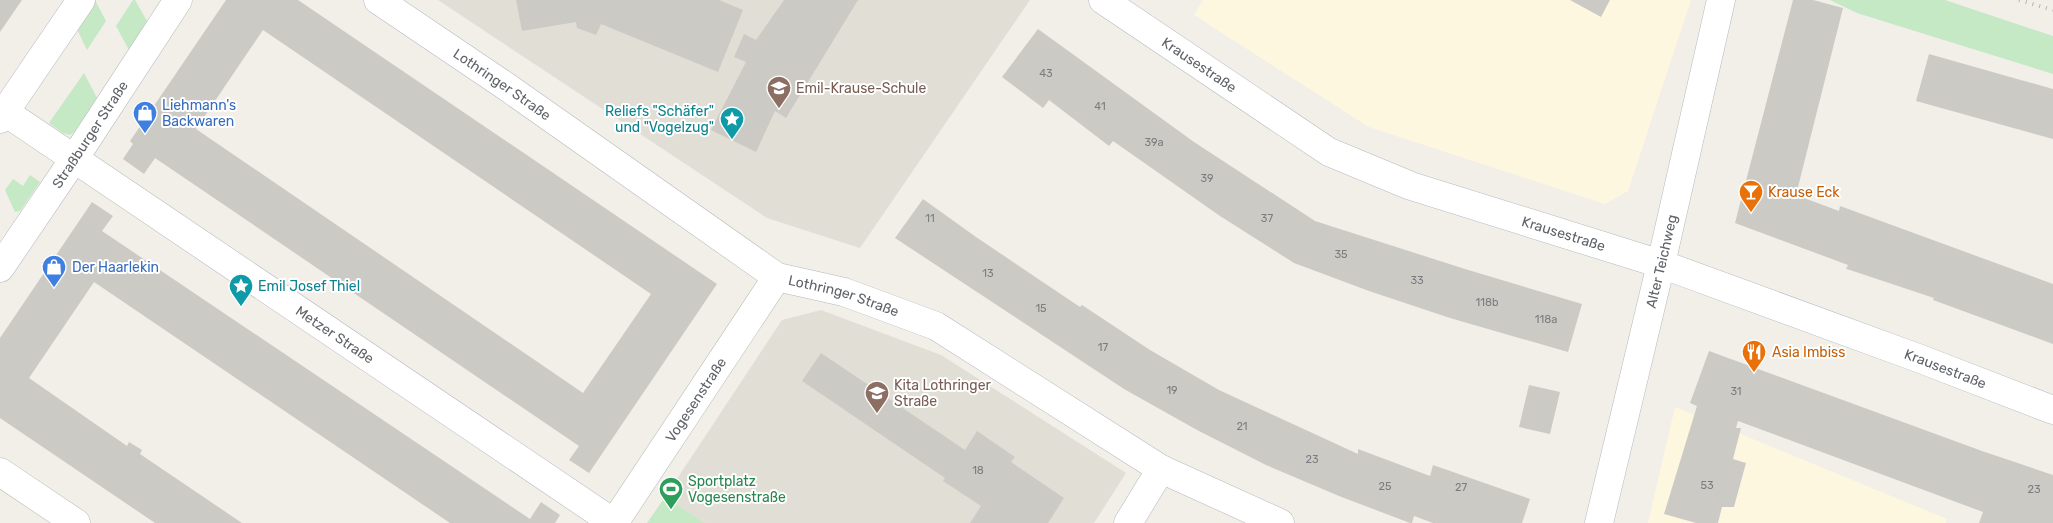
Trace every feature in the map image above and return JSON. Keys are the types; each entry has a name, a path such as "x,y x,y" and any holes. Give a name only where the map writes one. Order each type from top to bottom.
{"street":[{"path":"2,116 81,0"},
{"name":"Straßburger Straße","path":"0,268 178,0"},
{"name":"Lothringer Straße","path":"378,0 777,277 844,292 936,326 1161,469 1280,523"},
{"name":"Krausestraße","path":"1103,0 1329,152 1411,186 1661,264 1918,358 2053,410"},
{"name":"Alter Teichweg","path":"1599,523 1661,264 1721,0"},
{"name":"Metzer Straße","path":"2,116 74,159 614,523"},
{"name":"Vogesenstraße","path":"614,523 777,277"},
{"path":"1128,523 1161,469"},
{"path":"0,472 76,523"}],"shaded area":[{"name":"Emil-Krause-Schule","path":"438,0 1030,0 860,248 767,218"},
{"path":"1203,0 1691,0 1628,191 1605,204 1369,127 1194,15"},
{"name":"Kita Lothringer Straße","path":"821,310 941,355 1126,473 1094,523 705,523 665,497 782,320"},
{"path":"1675,407 1947,519 1946,523 1648,523"}],"green space":[{"path":"92,0 95,0 106,21 87,50 75,25"},
{"path":"133,0 135,0 147,21 129,50 116,26"},
{"path":"1830,0 1945,0 2053,36 2053,74 1857,13"},
{"path":"84,73 97,98 74,132 70,135 63,133 49,123"},
{"path":"30,175 40,182 20,211 15,212 5,190 13,179 23,186"},
{"name":"Sportplatz Vogesenstraße","path":"665,497 705,523 647,523"}],"building":[{"path":"0,0 22,0 0,32"},
{"path":"226,0 298,0 717,284 589,473 569,460 579,446 155,158 144,174 123,159 133,144 130,141","holes":["263,30 651,294 583,393 196,129"]},
{"path":"516,0 719,0 743,10 718,72 601,24 596,35 577,28 576,22 522,31"},
{"path":"784,0 858,0 786,118 775,111 756,152 711,130 746,62 734,57 744,34 756,40"},
{"path":"1570,0 1610,0 1601,17"},
{"path":"1793,0 1813,0 1843,8 1796,195 1839,211 1840,206 2053,284 2053,344 1933,300 1934,298 1846,269 1848,265 1735,223"},
{"path":"1038,29 1194,142 1315,221 1582,304 1568,352 1450,318 1294,263 1220,216 1113,141 1109,146 1049,100 1043,108 1002,77"},
{"path":"1929,54 2053,89 2053,139 1916,101"},
{"path":"923,199 1080,307 1082,305 1150,350 1219,390 1358,454 1358,449 1430,476 1433,465 1530,499 1522,523 1433,523 1414,516 1412,523 1410,523 1266,465 1197,430 1124,389 895,238"},
{"path":"92,202 113,216 102,231 530,519 541,502 560,515 555,523 450,523 94,282 29,378 127,446 129,442 142,450 140,454 242,523 155,523 0,418 0,338"},
{"path":"1709,351 2053,475 2053,523 1979,523 1983,512 1738,421 1736,428 1741,428 1733,459 1746,463 1734,507 1722,507 1718,523 1696,523 1664,514 1697,406 1690,403"},
{"path":"821,353 965,450 977,431 1015,457 1011,462 1064,498 1048,523 970,523 981,506 943,481 945,478 802,381"},
{"path":"1529,385 1560,392 1550,434 1519,427"}],"railway":[{"path":"2019,0 2053,10"}],"place":[{"name":"Emil-Krause-Schule","path":"779,109"},
{"name":"Liehmann's Backwaren","path":"145,134"},
{"name":"Reliefs \"Schäfer\" und \"Vogelzug\"","path":"732,140"},
{"name":"Krause Eck","path":"1751,213"},
{"name":"Der Haarlekin","path":"54,288"},
{"name":"Emil Josef Thiel","path":"241,307"},
{"name":"Asia Imbiss","path":"1754,373"},
{"name":"Kita Lothringer Straße","path":"877,414"},
{"name":"Sportplatz Vogesenstraße","path":"671,510"}]}
